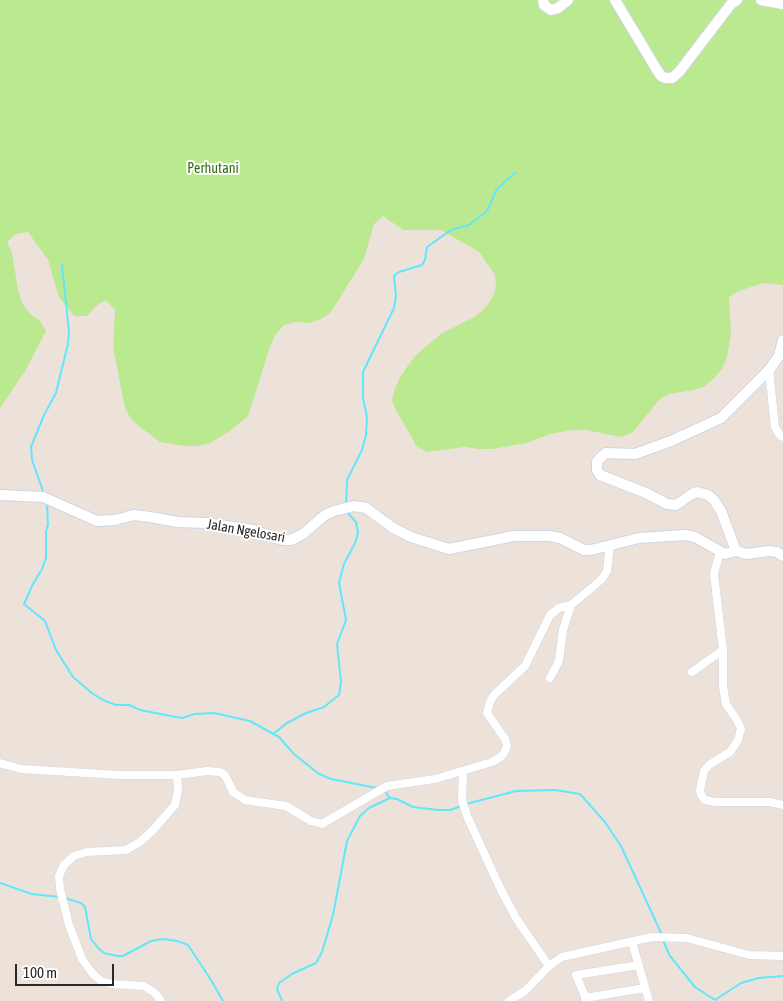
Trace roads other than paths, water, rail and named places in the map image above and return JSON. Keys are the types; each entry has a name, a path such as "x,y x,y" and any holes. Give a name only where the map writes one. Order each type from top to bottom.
{"street":[{"path":"543,0 544,5 551,10 558,8 568,0"},
{"path":"615,0 657,70 661,76 666,78 672,78 679,72 731,4 737,0"},
{"path":"762,0 783,4"},
{"path":"736,551 731,543 720,511 708,495 697,492 676,505 667,504 600,475 597,470 597,462 606,453 635,454 712,423 728,412 769,370 779,356 783,340"},
{"path":"769,370 775,427 778,434 783,437"},
{"name":"Jalan Ngelosari","path":"0,494 46,498 97,521 115,520 134,515 253,530 283,540 297,538 325,515 342,508 354,506 366,508 394,528 411,536 449,549 514,536 549,536 560,538 584,550 591,550 639,538 685,534 696,537 720,552"},
{"path":"0,763 30,770 118,775 219,772 224,774 233,792 245,800 286,806 311,821 322,824 387,786 435,780 498,760 506,752 507,746 505,739 487,713 490,702 494,695 525,666 550,616 559,608 571,605 602,579 607,571 610,544"},
{"path":"783,556 777,552 769,551 746,554 736,551 729,554 720,552 714,574 723,650 723,682 726,704 741,728 738,740 730,752 709,765 704,771 700,790 705,800 715,802 770,802 783,805"},
{"path":"550,678 559,662 562,630 571,605"},
{"path":"692,672 723,650"},
{"path":"463,771 462,800 467,816 516,918 549,966"},
{"path":"161,1001 156,993 144,986 112,984 101,981 93,974 82,959 64,906 59,876 64,864 74,856 87,852 126,850 140,842 174,805 178,790 176,774"},
{"path":"509,1001 515,999 530,987 549,966 562,957 652,937 687,938 749,955 783,956"},
{"path":"632,942 649,1001"},
{"path":"639,965 576,975 586,1000 646,988"}],"waterway":[{"path":"346,505 347,480 362,450 366,435 367,417 363,398 363,372 394,308 396,296 394,276 399,272 422,265 425,260 427,247 451,230 469,225 487,211 497,189 515,173"},
{"path":"44,494 32,460 31,447 44,415 56,393 68,344 69,332 62,265"},
{"path":"47,503 46,558 24,604 45,621 56,650 73,677 93,694 116,705 129,705 140,710 182,718 195,714 214,713 250,721 279,737 294,754 319,774 331,779 377,788"},
{"path":"273,734 287,723 306,713 324,707 339,695 341,682 337,644 346,620 339,583 344,564 356,541 358,532 356,522 347,512"},
{"path":"384,790 390,798 397,799 413,807 450,810 462,806"},
{"path":"466,804 516,791 555,790 580,794 605,822 621,846 662,935"},
{"path":"282,1001 277,989 279,983 292,974 316,963 322,952 333,915 347,841 360,816 369,808 390,798"},
{"path":"0,883 32,894 60,897"},
{"path":"65,898 81,903 85,907 91,939 104,953 123,956 151,941 163,939 188,945 223,1001"},
{"path":"663,940 670,956 695,987 715,1000 741,983 759,978 783,976"}],"park label":[{"name":"Perhutani","path":"213,169"}]}
